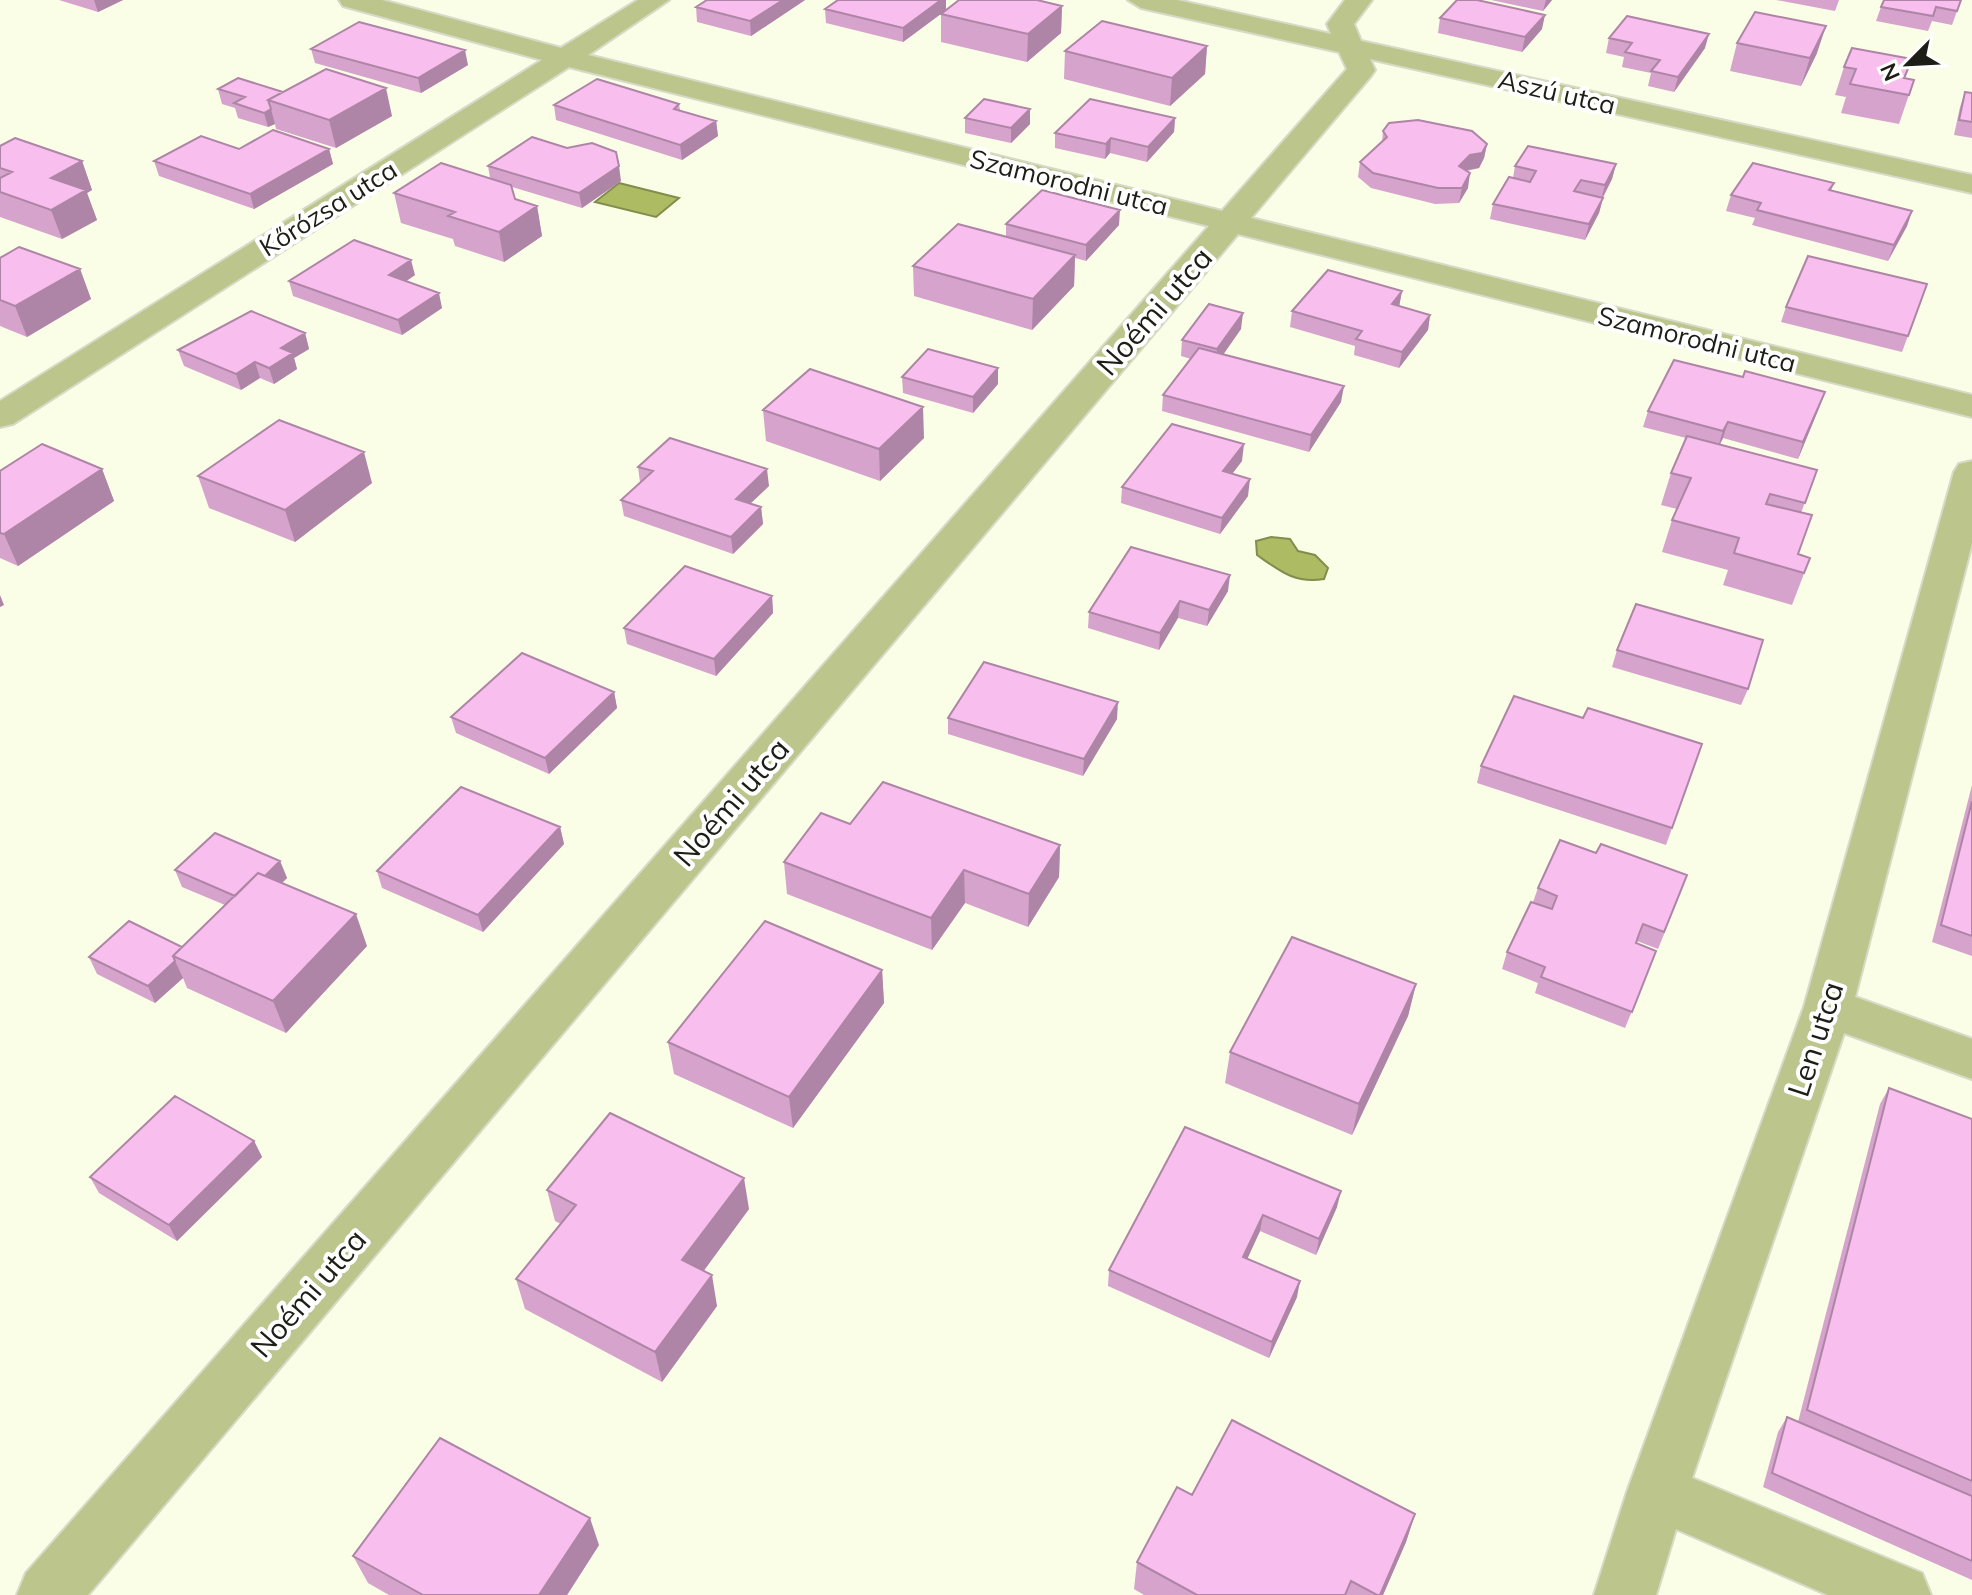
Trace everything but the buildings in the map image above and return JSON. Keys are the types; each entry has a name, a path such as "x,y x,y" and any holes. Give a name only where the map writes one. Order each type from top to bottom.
{"street":[{"name":"Szamorodni utca","path":"352,0 565,58 1972,406"},
{"name":"Kőrózsa utca","path":"0,416 656,0"},
{"name":"Aszú utca","path":"1141,0 1972,184"},
{"name":"Noémi utca","path":"48,1595 1361,70 1340,24 1359,0"},
{"name":"Len utca","path":"1625,1595 1657,1492 1828,1007 1972,472"},
{"path":"1828,1007 1972,1059"},
{"path":"1657,1492 1900,1595"}],"shaded area":[{"path":"619,183 679,198 656,217 595,202"},
{"path":"1271,537 1290,539 1298,551 1315,555 1328,568 1324,579 1296,578 1257,555 1256,541"}]}
